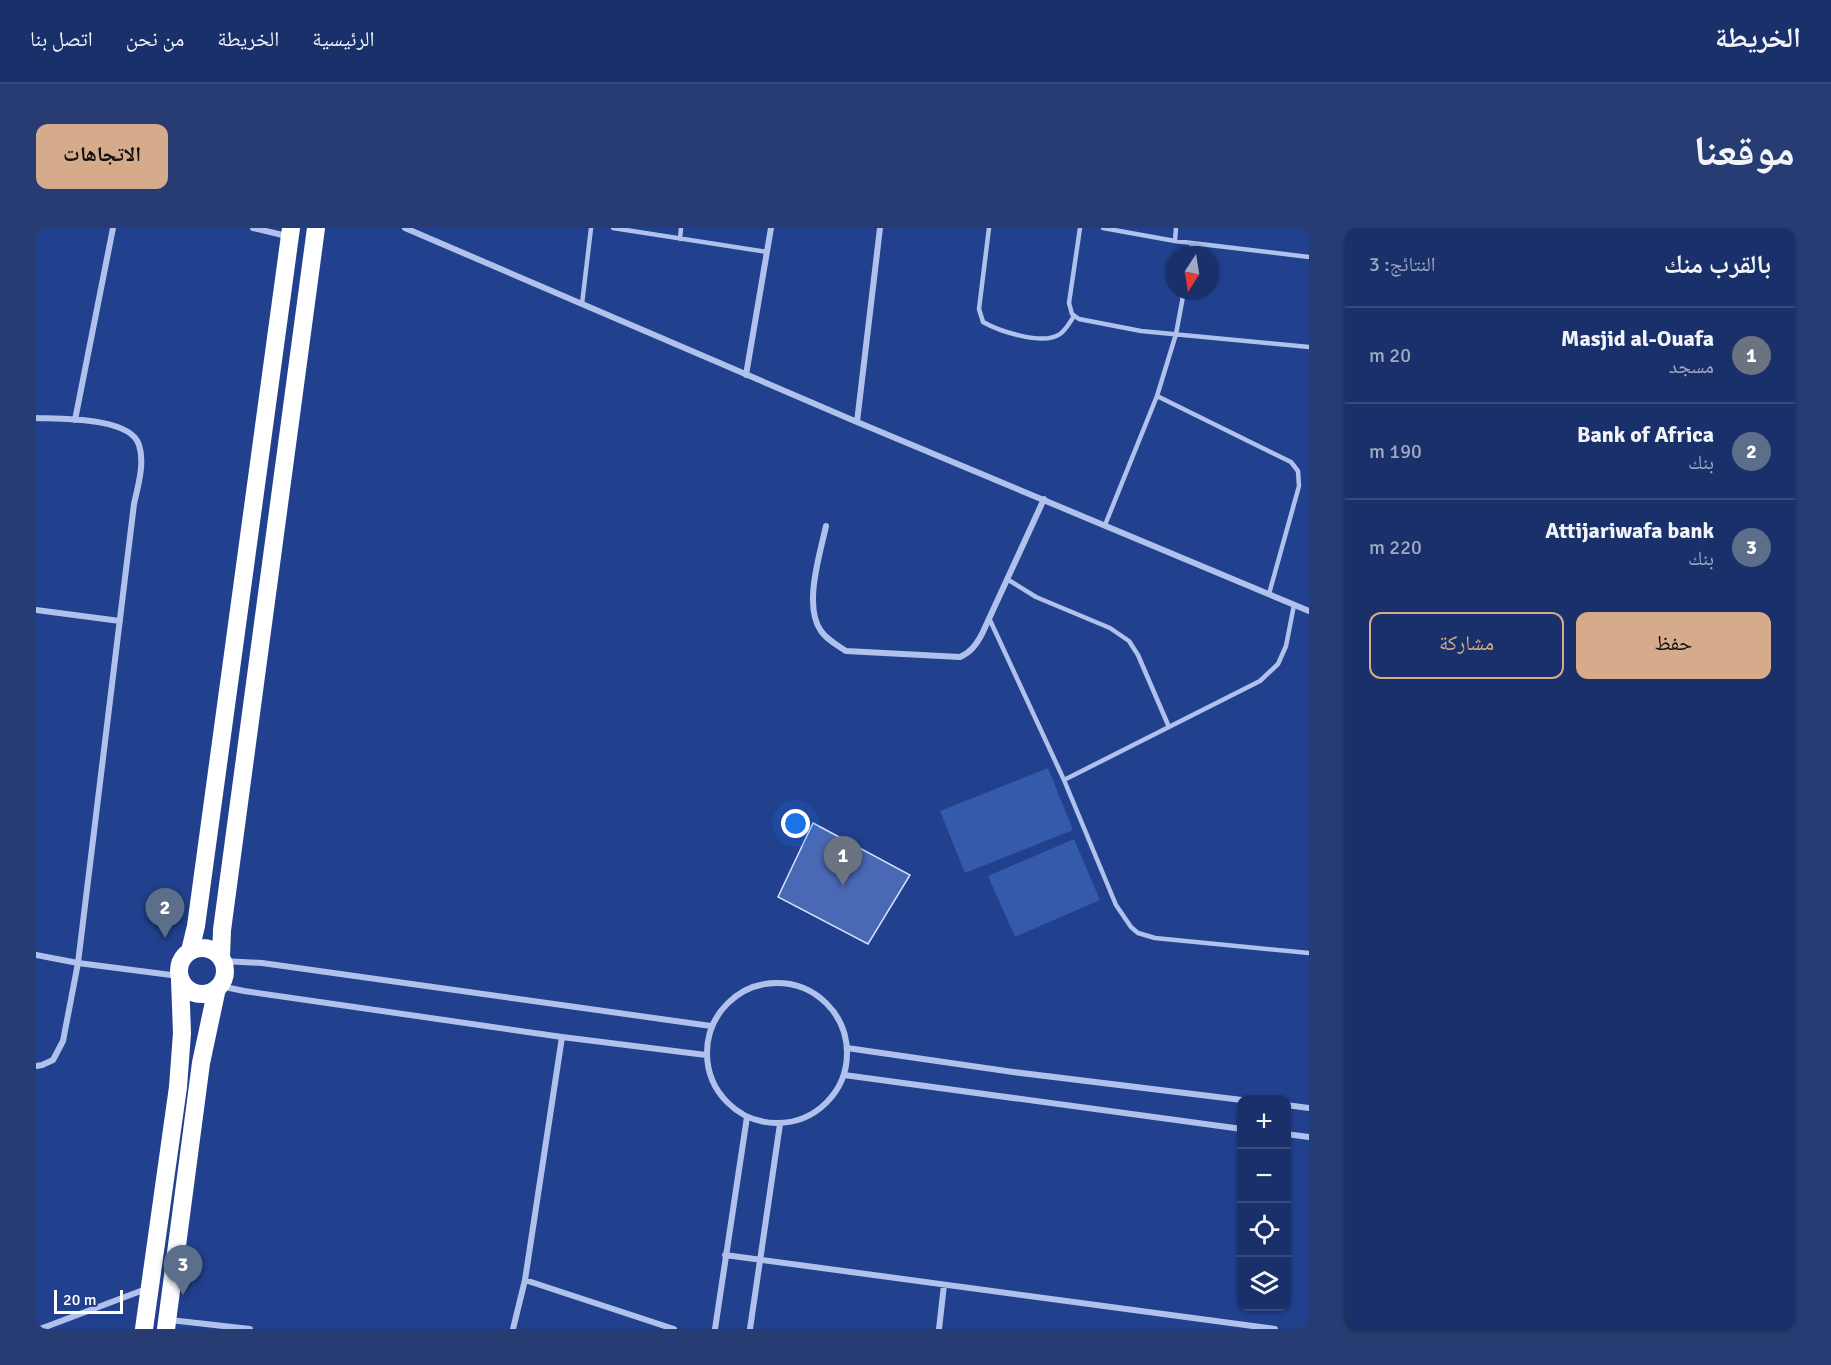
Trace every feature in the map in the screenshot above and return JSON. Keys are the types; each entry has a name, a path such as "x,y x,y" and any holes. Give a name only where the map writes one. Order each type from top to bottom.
{"highway":[{"path":"166,1324 198,1080 218,987 225,974 222,959 222,930 316,228"},
{"path":"190,951 196,926 291,232"},
{"path":"144,1329 178,1087 182,1033 180,961 190,951 198,948 214,951 222,959"},
{"path":"180,978 192,992 209,993 218,987"}],"street":[{"path":"75,420 113,228"},
{"path":"253,228 291,232"},
{"path":"405,228 418,231 746,375 1309,611"},
{"path":"746,375 771,228"},
{"path":"857,422 880,228"},
{"path":"36,418 75,420 121,428 134,434 139,444 141,468 78,963 63,1041 53,1060 36,1066"},
{"path":"826,526 811,598 820,630 834,644 846,651 960,657 975,646 1044,499"},
{"path":"36,610 120,621"},
{"path":"36,955 180,978"},
{"path":"222,959 711,1026"},
{"path":"764,983 788,983 810,991 829,1005 842,1025 847,1048 844,1075 835,1093 822,1107 805,1117 780,1124 747,1117 721,1096 710,1077 706,1055 711,1026 724,1006 742,991 764,983"},
{"path":"218,987 562,1037 706,1055"},
{"path":"513,1329 525,1280 562,1037"},
{"path":"847,1048 1013,1072 1237,1099"},
{"path":"844,1075 1237,1128"},
{"path":"1291,1106 1309,1108"},
{"path":"715,1329 747,1117"},
{"path":"750,1329 780,1124"},
{"path":"1291,1135 1309,1137"},
{"path":"725,1255 1275,1329"},
{"path":"525,1280 674,1329"},
{"path":"939,1329 944,1285"},
{"path":"40,1329 150,1288"},
{"path":"166,1324 249,1329"}],"lane":[{"path":"582,304 591,228"},
{"path":"613,228 766,252"},
{"path":"680,239 681,228"},
{"path":"988,228 979,309 983,322 1035,339 1046,339 1063,332 1074,316"},
{"path":"1080,228 1069,303 1074,316 1091,322 1176,334 1309,347"},
{"path":"1103,228 1175,241 1309,257"},
{"path":"1175,241 1176,228"},
{"path":"1105,525 1157,396 1176,334 1182,300"},
{"path":"1157,396 1291,462 1298,471 1299,486 1295,505 1269,594"},
{"path":"1007,579 1036,597 1110,628 1129,641 1138,655 1168,727"},
{"path":"1064,780 1260,681 1278,664 1286,646 1294,605"},
{"path":"989,618 1064,780 1116,905 1131,927 1138,933 1155,938 1309,953"}],"shaded area":[{"path":"1048,768 1073,830 965,873 940,811"},
{"path":"1074,839 1100,900 1015,937 988,876"}],"building":[{"path":"813,823 910,875 868,944 778,897"}],"place":[{"name":"Masjid al-Ouafa","path":"843,886"},
{"name":"Bank of Africa","path":"165,938"},
{"name":"Attijariwafa bank","path":"183,1295"}]}
